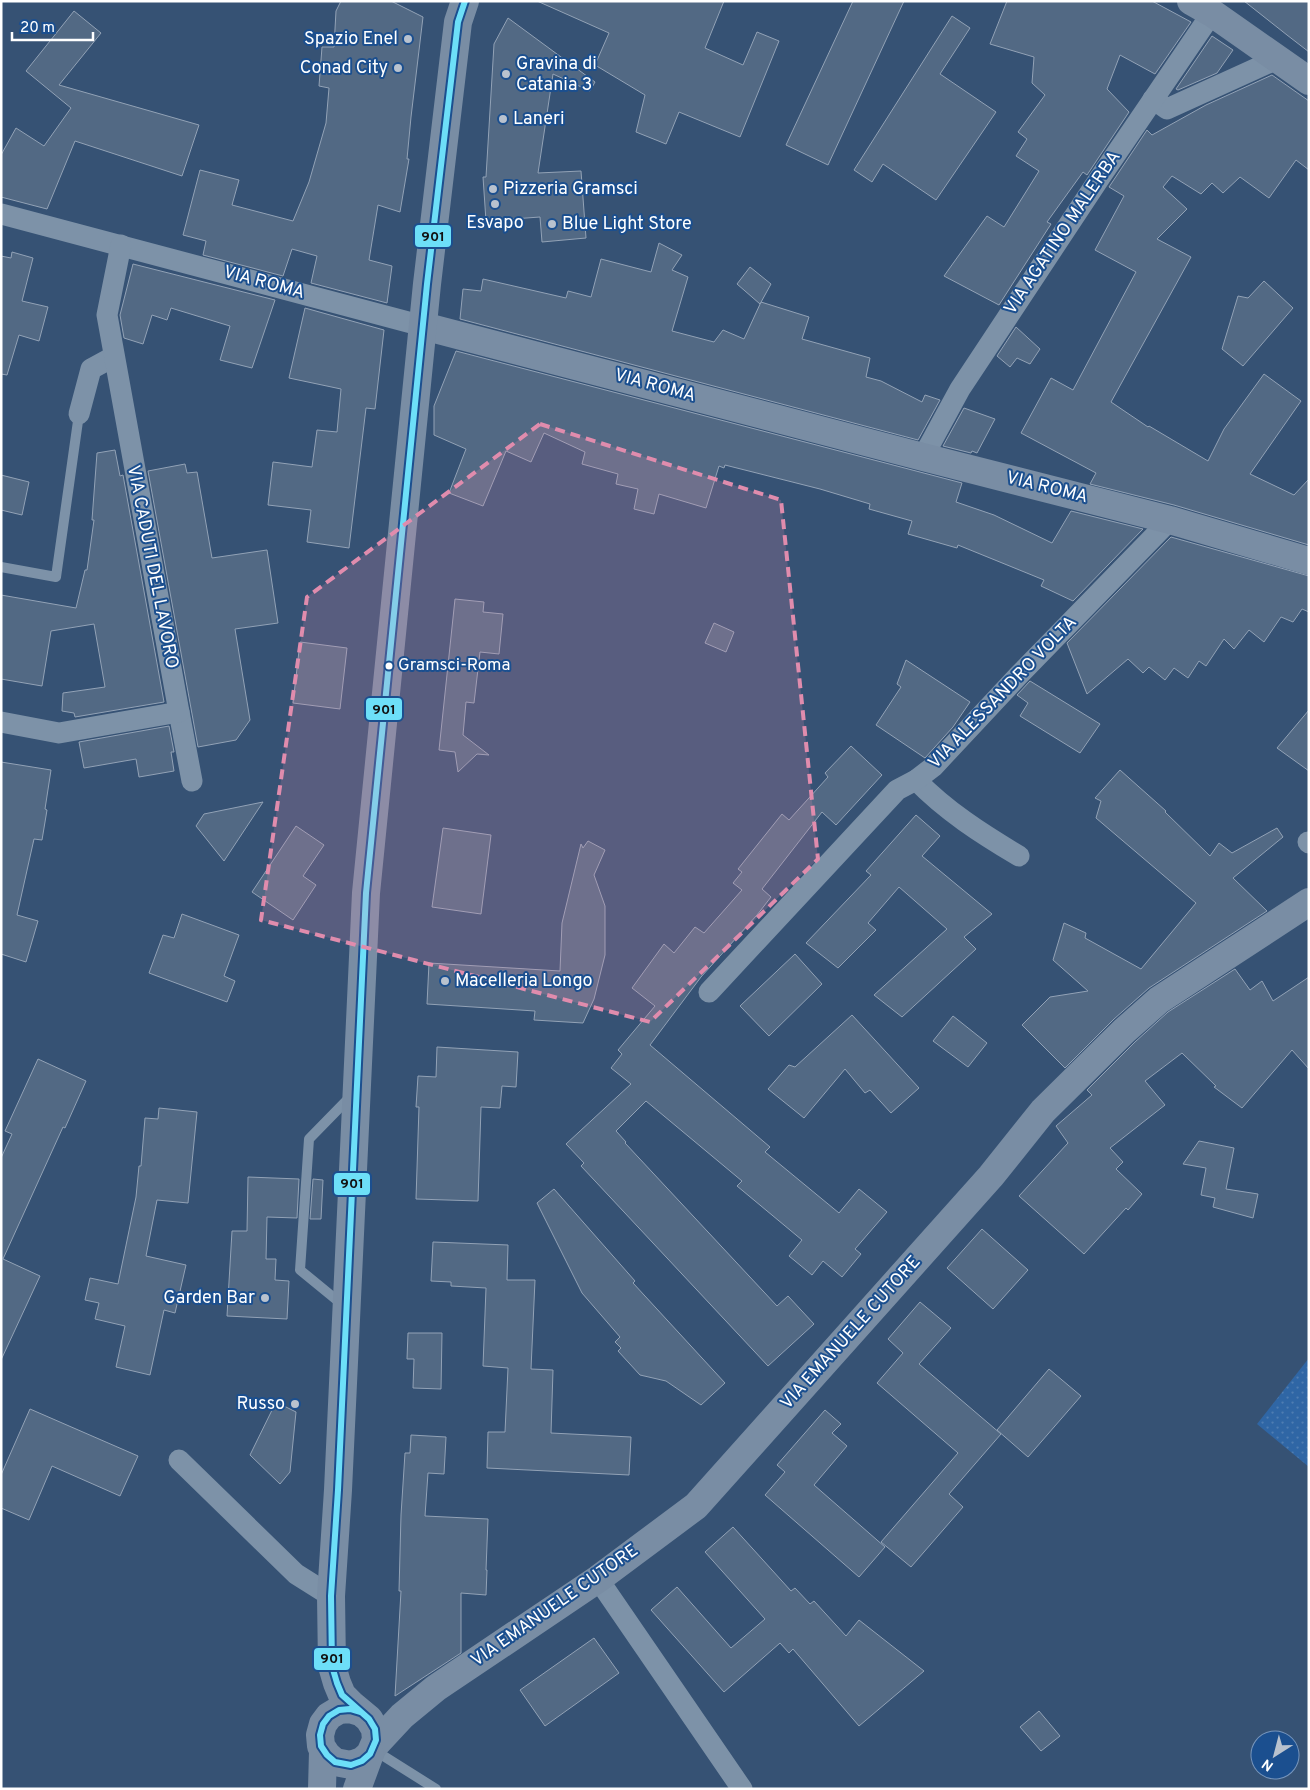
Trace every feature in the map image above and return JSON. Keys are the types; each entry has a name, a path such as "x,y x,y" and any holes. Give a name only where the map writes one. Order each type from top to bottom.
{"main road":[{"path":"357,1789 373,1750 375,1729 369,1719 342,1695 332,1666 331,1596 338,1490 366,893 423,326 458,22 465,1"},
{"path":"1201,7 1309,81"},
{"name":"VIA ROMA","path":"423,326 1170,520 1309,561"},
{"name":"VIA EMANUELE CUTORE","path":"373,1750 402,1716 436,1688 598,1579 696,1506 985,1183 1043,1111 1124,1031 1159,1000 1309,902"},
{"path":"322,1789 320,1712 323,1694 332,1666"},
{"path":"360,1712 350,1709 334,1712 326,1720 322,1740 335,1762 346,1765 357,1764 373,1750"}],"street":[{"name":"VIA AGATINO MALERBA","path":"924,457 960,389 1153,99 1201,7"},
{"path":"1153,99 1167,109 1277,59"},
{"name":"VIA ROMA","path":"1,214 423,326"},
{"name":"VIA CADUTI DEL LAVORO","path":"121,245 107,315 113,357 192,781"},
{"path":"79,414 91,369 113,357"},
{"name":"VIA ALESSANDRO VOLTA","path":"709,992 897,790 933,768 1018,676 1170,520"},
{"path":"1,722 59,734 179,712"},
{"path":"916,780 930,795 974,828 1019,856"},
{"path":"179,1460 296,1574 331,1596"},
{"path":"598,1579 742,1789"}],"lane":[{"path":"1,567 56,577 79,414"},
{"path":"347,1309 300,1270 309,1140 356,1090"},
{"path":"373,1750 436,1789"}],"highlighted area":[{"path":"540,424 781,500 818,859 650,1022 261,920 307,597"}],"shaded area":[{"path":"1309,1358 1309,1467 1257,1424"}],"building":[{"path":"341,1 391,1 423,17 411,117 407,159 409,159 400,212 378,205 369,260 392,266 387,303 311,283 317,256 292,249 283,276 203,255 206,241 183,235 200,170 239,180 232,205 293,221 309,182 326,123 329,88 319,86 322,47 334,47 336,11"},
{"path":"537,1 724,1 705,48 743,65 757,32 779,41 740,137 679,112 666,144 636,132 645,95 595,65 609,33"},
{"path":"853,1 904,1 828,165 786,145"},
{"path":"1007,1 1152,1 1191,22 1155,74 1120,55 1107,89 1129,112 1087,175 1083,172 1047,222 1051,224 999,305 944,276 987,216 1004,227 1039,171 1016,156 1027,139 1018,132 1045,95 1032,83 1034,57 990,44"},
{"path":"1244,1 1309,1 1309,52 1287,35"},
{"path":"74,11 101,33 59,85 199,125 182,176 75,141 47,209 1,197 1,155 16,128 44,146 71,108 26,71"},
{"path":"952,16 970,28 940,74 996,112 936,200 883,164 872,182 854,170"},
{"path":"508,18 595,82 590,91 553,74 538,173 581,171 586,238 542,242 540,217 486,221 483,177 486,177 494,44"},
{"path":"1212,36 1233,50 1217,73 1178,90 1176,89"},
{"path":"1272,75 1309,101 1309,170 1296,160 1269,198 1240,177 1223,193 1212,183 1201,194 1172,176 1163,187 1187,209 1157,239 1191,257 1111,402 1148,427 1208,461 1224,429 1264,374 1301,401 1250,474 1294,495 1309,479 1309,545 1174,505 1090,484 1096,473 1021,433 1051,378 1073,390 1136,272 1095,250 1124,196 1109,187 1147,130 1152,135 1206,105"},
{"path":"659,243 682,255 672,270 688,277 672,331 714,342 723,330 744,339 761,302 809,317 802,339 870,358 866,377 881,381 922,402 925,395 940,400 918,440 460,319 463,289 481,291 483,279 566,298 568,291 591,297 601,259 651,272"},
{"path":"12,252 33,258 22,301 48,307 39,341 19,335 7,375 1,374 1,256 11,258"},
{"path":"133,264 275,300 252,368 220,360 230,326 171,308 167,320 152,315 143,344 124,338 120,315"},
{"path":"750,267 771,284 760,304 737,284"},
{"path":"1264,281 1293,308 1243,366 1222,349 1238,296 1248,298"},
{"path":"305,308 384,330 375,409 366,408 349,548 307,542 311,510 268,505 273,462 312,467 317,430 337,432 341,389 289,378"},
{"path":"1016,327 1040,349 1030,364 1017,358 1010,367 997,356"},
{"path":"456,351 962,483 956,502 994,515 1052,543 1071,511 1143,529 1073,601 1041,586 1044,580 958,545 957,548 908,534 912,521 869,509 870,504 725,465 724,468 719,466 706,508 659,494 654,514 634,509 638,489 616,484 618,474 582,464 585,452 544,433 531,462 506,451 483,506 449,493 466,449 434,435 434,406"},
{"path":"964,408 995,419 977,453 943,446"},
{"path":"115,450 120,476 123,475 164,702 75,717 74,713 62,711 63,693 105,687 94,624 51,631 42,686 1,679 1,595 76,608 85,570 87,570 94,520 92,520 97,453"},
{"path":"185,464 187,473 197,472 212,558 267,550 278,623 235,629 250,720 236,740 198,747 148,471"},
{"path":"1,475 29,482 22,515 1,510"},
{"path":"1171,537 1309,576 1309,612 1302,609 1293,622 1281,617 1264,642 1249,630 1234,649 1224,639 1206,666 1199,661 1188,678 1174,668 1165,680 1149,667 1143,673 1128,659 1087,694 1067,643"},
{"path":"455,599 484,602 483,612 503,614 499,654 480,652 474,703 466,702 463,735 489,755 477,754 458,772 455,752 439,750"},
{"path":"714,623 734,632 726,652 705,643"},
{"path":"300,642 347,648 340,709 293,703"},
{"path":"906,660 970,702 953,727 925,758 876,725 901,687 897,684"},
{"path":"1030,681 1100,724 1080,753 1020,716 1028,703 1017,695"},
{"path":"1309,710 1309,771 1277,748"},
{"path":"169,726 174,752 171,752 174,771 139,777 136,759 84,768 79,742"},
{"path":"851,746 882,775 836,825 822,812 762,889 771,897 701,977 650,1045 770,1147 765,1152 839,1213 859,1189 887,1212 855,1249 861,1254 842,1277 823,1261 812,1275 789,1256 802,1240 737,1186 742,1181 646,1101 616,1131 625,1143 777,1306 788,1296 814,1324 768,1366 581,1166 584,1163 566,1144 631,1084 611,1068 622,1054 618,1050 655,1006 632,988 664,944 674,953 695,927 704,933 742,890 733,883 742,872 738,869 782,814 789,820 828,777 825,773"},
{"path":"1,762 51,770 42,840 34,839 17,915 38,921 26,962 1,954"},
{"path":"1120,770 1166,811 1210,856 1219,843 1232,853 1277,828 1283,837 1233,878 1267,911 1149,988 1114,1019 1065,1068 1022,1025 1050,997 1088,991 1053,960 1064,923 1086,933 1085,938 1141,969 1196,903 1096,818 1101,801 1095,798"},
{"path":"263,802 224,861 196,826 204,814"},
{"path":"916,815 940,836 922,856 992,914 964,937 976,949 902,1017 874,995 947,929 899,887 868,923 876,930 838,968 806,943 871,875 866,871"},
{"path":"296,826 324,845 303,876 316,885 293,920 252,892"},
{"path":"443,828 491,835 481,914 432,907"},
{"path":"588,841 605,850 594,875 605,906 605,955 594,999 583,1023 534,1020 535,1011 427,1004 429,963 560,971 562,923 581,844 583,848"},
{"path":"182,914 239,935 224,976 235,981 227,1002 149,973 163,935 174,938"},
{"path":"795,954 822,984 769,1036 740,1006"},
{"path":"1235,969 1250,990 1262,981 1273,1001 1309,977 1309,1069 1292,1050 1242,1108 1214,1087 1216,1086 1182,1053 1145,1081 1165,1105 1110,1148 1123,1162 1116,1169 1142,1194 1128,1210 1126,1208 1084,1254 1019,1196 1068,1143 1056,1126 1092,1095 1087,1090 1168,1012"},
{"path":"852,1015 919,1088 891,1113 870,1090 865,1093 845,1069 804,1118 768,1089 789,1065 795,1067"},
{"path":"953,1016 987,1043 968,1067 933,1041"},
{"path":"437,1047 518,1052 516,1087 502,1086 500,1108 481,1107 478,1201 416,1199 419,1107 416,1107 418,1076 436,1077"},
{"path":"38,1059 86,1081 3,1259 40,1276 1,1360 1,1158 12,1134 5,1131"},
{"path":"159,1108 197,1112 188,1203 157,1200 146,1256 186,1265 175,1313 164,1310 150,1375 116,1367 125,1326 95,1319 99,1303 85,1300 90,1278 118,1284 136,1197 145,1118 158,1119"},
{"path":"1199,1141 1234,1148 1226,1189 1258,1194 1253,1218 1213,1207 1215,1198 1201,1195 1206,1168 1183,1164"},
{"path":"248,1177 299,1179 297,1218 267,1217 266,1259 276,1259 275,1280 289,1281 287,1319 227,1316 232,1231 247,1231"},
{"path":"313,1179 323,1180 321,1219 310,1219"},
{"path":"554,1189 635,1281 633,1283 725,1383 701,1405 666,1381 640,1375 618,1351 621,1348 615,1342 620,1337 582,1293 537,1203"},
{"path":"982,1229 1028,1270 993,1309 947,1268"},
{"path":"433,1242 508,1245 507,1280 535,1280 531,1369 553,1370 551,1433 631,1437 629,1475 487,1468 488,1432 505,1432 508,1368 483,1366 486,1288 451,1286 451,1282 431,1281"},
{"path":"920,1302 951,1328 919,1364 1001,1434 949,1494 963,1507 911,1567 881,1542 958,1453 877,1383 903,1353 888,1339"},
{"path":"408,1333 442,1333 441,1389 413,1388 414,1359 407,1359"},
{"path":"1049,1369 1081,1396 1028,1457 997,1430"},
{"path":"276,1402 296,1412 290,1472 280,1484 250,1455"},
{"path":"30,1409 138,1456 120,1496 52,1466 29,1520 1,1508 1,1475"},
{"path":"825,1410 841,1424 832,1433 847,1446 814,1485 885,1547 859,1577 765,1495 785,1472 777,1465"},
{"path":"411,1435 446,1437 444,1474 428,1473 425,1516 488,1519 486,1595 461,1593 461,1653 395,1696 401,1591 399,1591 401,1515 405,1453 410,1453"},
{"path":"733,1527 791,1591 795,1588 810,1604 814,1601 846,1636 859,1620 924,1671 859,1726 793,1649 789,1653 780,1643 724,1692 651,1610 677,1587 731,1648 765,1619 705,1552"},
{"path":"594,1638 619,1673 545,1726 520,1690"},
{"path":"1039,1711 1060,1736 1041,1751 1020,1727"}],"transit line":[{"name":"901","path":"360,1712 350,1709 339,1710 329,1716 323,1724 320,1735 321,1746 335,1762 351,1765 362,1761 370,1754 376,1740 375,1729 369,1719 342,1695 337,1683 332,1666 331,1596 338,1490 366,893 427,284 458,22 465,1"}],"place":[{"name":"Spazio Enel","path":"408,39"},
{"name":"Conad City","path":"398,68"},
{"name":"Gravina di Catania 3","path":"506,74"},
{"name":"Laneri","path":"503,119"},
{"name":"Pizzeria Gramsci","path":"493,189"},
{"name":"Esvapo","path":"495,204"},
{"name":"Blue Light Store","path":"552,224"},
{"name":"Gramsci-Roma","path":"389,666"},
{"name":"Macelleria Longo","path":"445,981"},
{"name":"Garden Bar","path":"265,1298"},
{"name":"Russo","path":"295,1404"}]}
